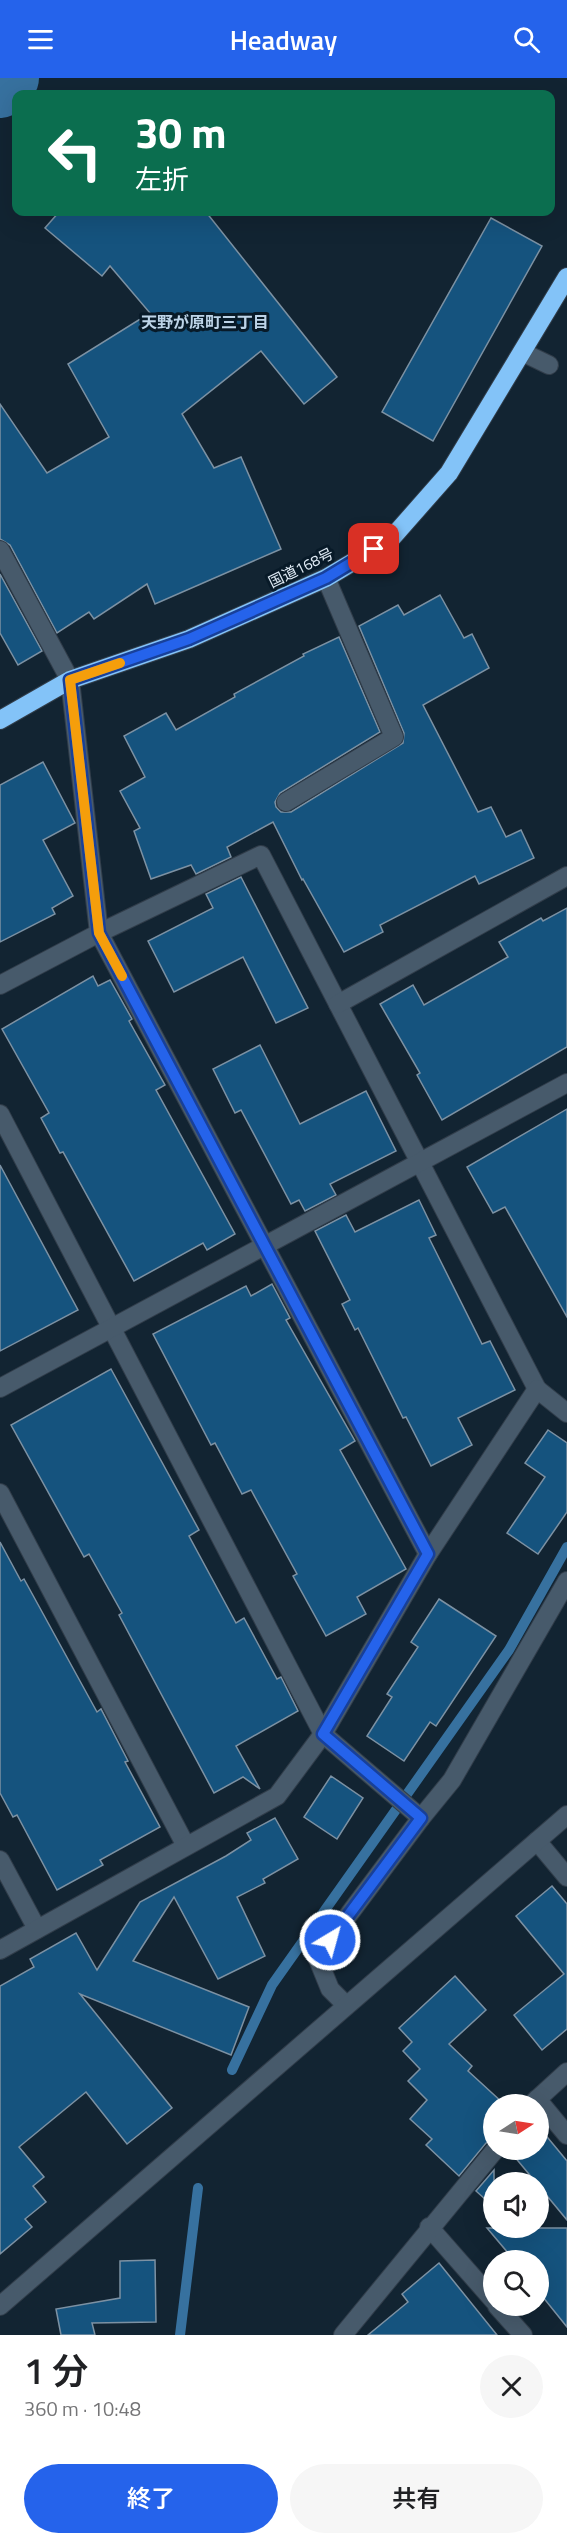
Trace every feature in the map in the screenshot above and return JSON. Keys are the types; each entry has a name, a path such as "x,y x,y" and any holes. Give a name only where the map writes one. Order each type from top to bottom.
{"highway":[{"name":"国道168号","path":"0,720 70,680 189,639 326,578 390,540 450,473 567,277"}],"street":[{"path":"522,352 549,365"},
{"path":"0,550 70,680 99,933 428,1554"},
{"path":"286,802 394,737 326,578"},
{"path":"0,986 99,933 261,855 537,1389 567,1413"},
{"path":"338,1004 567,876"},
{"path":"0,1388 567,1083"},
{"path":"0,1114 323,1734 421,1818"},
{"path":"0,1950 277,1796 323,1734 428,1554 537,1389"},
{"path":"0,1493 186,1846"},
{"path":"346,2005 330,1989 317,1957 452,1780 567,1581"},
{"path":"0,2306 567,1815"},
{"path":"537,1841 567,1877"},
{"path":"0,1860 37,1929"},
{"path":"544,2094 567,2073"},
{"path":"549,2116 567,2135"},
{"path":"343,2335 487,2160"},
{"path":"429,2228 483,2289"},
{"path":"506,2316 523,2335"}],"building":[{"path":"56,216 209,216 337,377 304,404 261,351 182,414 214,468 241,457 281,549 155,604 147,584 94,619 89,612 57,633 10,545 0,539 0,404 47,473 109,437 68,364 150,313 110,266 102,276 45,228"},
{"path":"491,218 542,246 433,441 382,412"},
{"path":"0,574 42,651 18,665 0,633"},
{"path":"440,595 464,638 472,634 489,668 423,705 478,812 491,807 506,837 521,830 534,858 479,884 475,876 380,925 383,932 344,952 302,880 273,822 227,847 231,857 196,874 191,865 151,879 134,831 140,828 120,791 145,777 124,736 166,713 176,730 235,697 234,694 304,656 303,654 339,637 380,732 280,793 275,802 276,807 281,812 291,812 403,743 404,733 359,626 398,605 404,615"},
{"path":"43,762 75,823 43,840 73,896 52,908 55,914 0,942 0,785"},
{"path":"241,877 308,1008 276,1023 243,957 174,992 148,941 213,908 206,894"},
{"path":"567,908 567,1047 442,1120 417,1075 420,1073 380,1004 413,985 424,1005 508,957 499,942 541,918 543,921"},
{"path":"93,976 98,986 110,980 132,1019 129,1021 165,1085 156,1090 235,1234 207,1250 203,1243 134,1281 63,1152 60,1153 41,1118 49,1113 2,1029"},
{"path":"260,1045 300,1124 366,1091 396,1151 330,1184 336,1195 305,1211 299,1200 291,1204 241,1110 235,1113 213,1069"},
{"path":"567,1109 567,1317 505,1207 493,1213 467,1167"},
{"path":"0,1165 78,1310 0,1351"},
{"path":"419,1200 436,1235 429,1238 482,1344 490,1341 515,1390 458,1418 472,1445 431,1466 406,1417 403,1418 358,1328 355,1330 342,1304 350,1300 315,1231 346,1215 355,1232"},
{"path":"272,1284 290,1318 286,1320 355,1441 340,1450 406,1569 357,1597 366,1614 326,1636 293,1576 297,1574 251,1490 242,1494 215,1443 211,1445 153,1334 246,1286 251,1296"},
{"path":"111,1369 199,1530 189,1536 236,1623 244,1618 277,1679 281,1677 298,1711 236,1746 260,1789 243,1777 214,1793 119,1615 122,1613 89,1554 84,1557 11,1425"},
{"path":"548,1430 567,1443 567,1512 538,1554 507,1533 545,1477 525,1463"},
{"path":"0,1542 21,1581 24,1579 97,1712 101,1709 128,1761 125,1762 160,1827 100,1860 103,1865 57,1890 17,1815 13,1817 0,1793"},
{"path":"439,1599 496,1636 436,1726 430,1722 404,1761 367,1736 392,1697 387,1694 418,1647 411,1642"},
{"path":"331,1776 363,1798 337,1839 304,1817"},
{"path":"275,1818 298,1859 263,1879 265,1883 237,1897 265,1956 218,1979 174,1897 133,1961 249,2007 231,2055 80,1994 172,2108 127,2144 86,2092 19,2147 44,2177 33,2186 46,2202 25,2219 32,2227 0,2254 0,1986 34,1967 30,1959 76,1933 97,1970 140,1902 226,1856 251,1840 247,1833"},
{"path":"552,1886 567,1904 567,2029 542,2050 514,2015 564,1974 516,1916"},
{"path":"455,1976 486,2010 449,2044 472,2066 468,2071 493,2094 483,2094 483,2147 459,2176 426,2145 432,2139 410,2119 427,2100 408,2081 420,2069 403,2051 412,2042 399,2028"},
{"path":"549,2139 567,2161 567,2220 549,2198 549,2172 527,2172 517,2160 549,2160"},
{"path":"483,2183 483,2197 476,2191"},
{"path":"549,2228 567,2228 567,2327 549,2305 549,2250 506,2250 495,2238 549,2238"},
{"path":"155,2260 156,2322 92,2323 95,2335 61,2335 56,2309 120,2298 120,2261"},
{"path":"439,2263 497,2335 368,2335 408,2302 402,2294"}],"waterway":[{"path":"0,88 9,78"},
{"path":"232,2070 272,1985 509,1650 567,1547"},
{"path":"180,2335 198,2188"}],"slow traffic":[{"path":"120,663 70,680 99,933 122,976"}],"district":[{"name":"天野が原町三丁目","path":"205,322"}],"route":[{"path":"330,1940 421,1818 323,1734 428,1554 99,933 70,680 189,639 326,578 374,549"}]}
